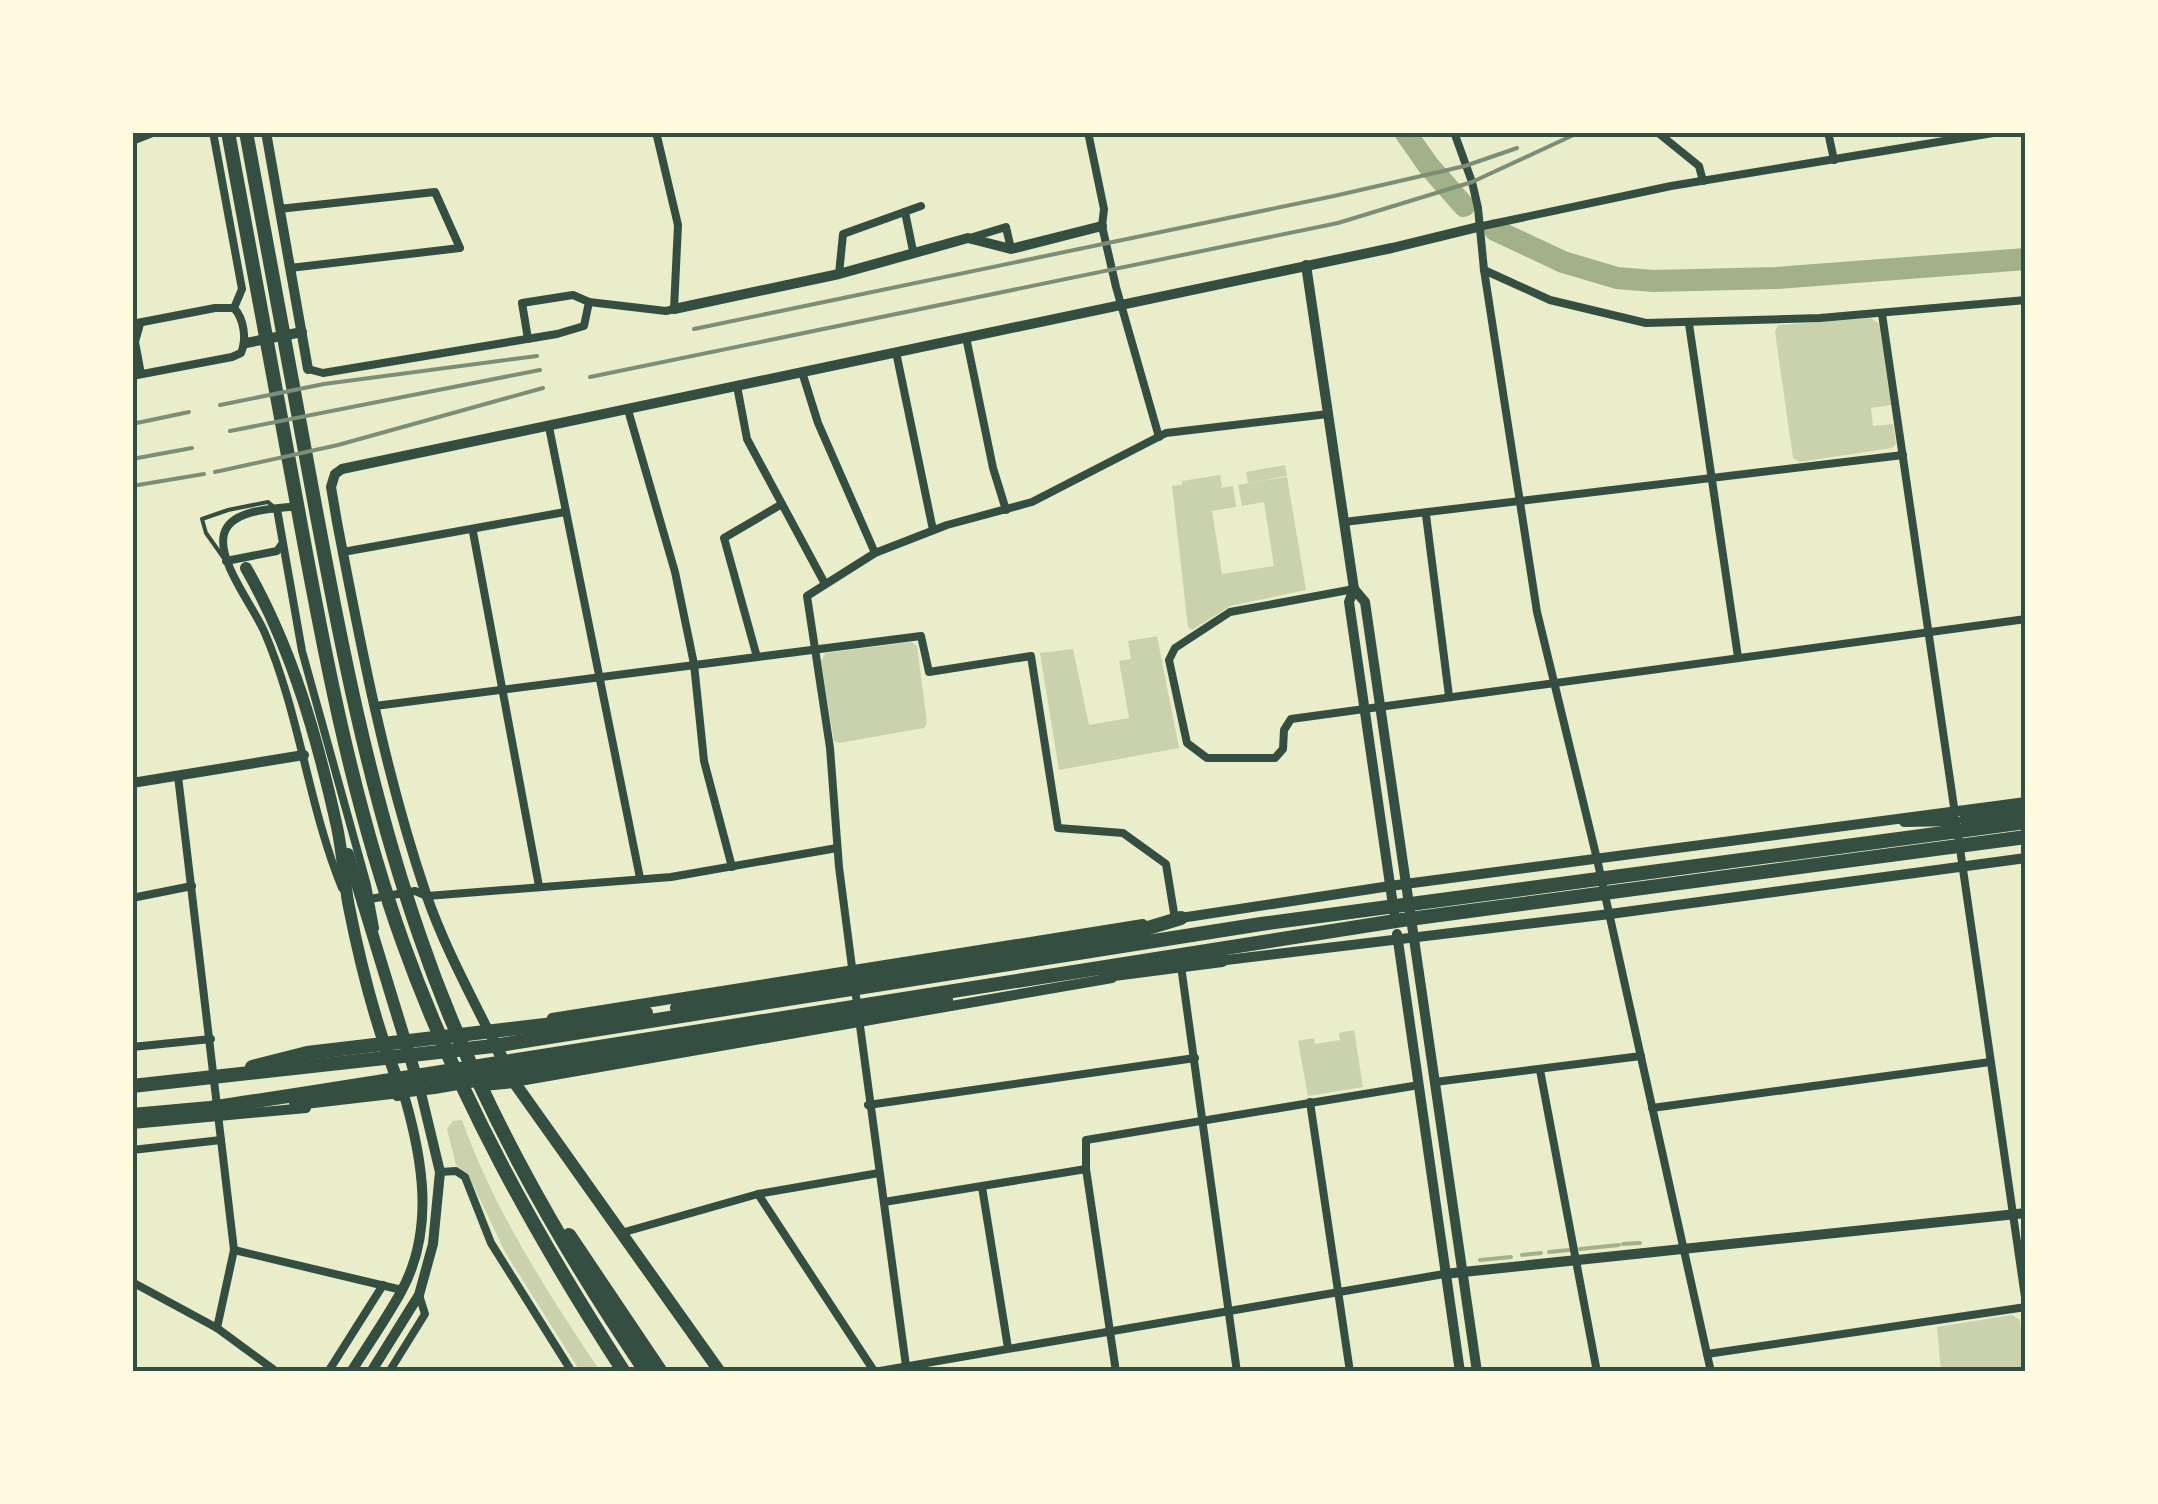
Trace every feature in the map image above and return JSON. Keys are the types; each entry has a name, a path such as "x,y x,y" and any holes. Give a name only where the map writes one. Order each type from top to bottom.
{"highway":[{"path":"228,132 308,564 352,772 404,944 477,1118 612,1372"},
{"path":"246,132 335,611 369,768 420,939 517,1160 584,1276 646,1372"},
{"path":"1955,815 2026,812"},
{"path":"132,1083 492,1046 1281,921 2026,822"},
{"path":"215,1111 1402,920 2026,838"},
{"path":"212,1075 307,1053 636,1015 1126,935 1178,918"},
{"path":"132,1115 324,1101 434,1087 1136,970 1222,960"},
{"path":"517,1160 661,1372"},
{"path":"524,1210 624,1372"}],"main road":[{"path":"246,568 287,648 337,828 420,1093"},
{"path":"337,828 349,904 387,1053 404,1095 514,1082"},
{"path":"387,1053 490,1034 514,1082 720,1372"}],"street":[{"path":"132,141 155,132"},
{"path":"213,132 242,288 234,308"},
{"path":"266,132 308,369 322,374 557,334 584,326 590,302"},
{"path":"656,132 678,225 670,310"},
{"path":"1088,132 1104,208 1102,226 1159,437"},
{"path":"1454,132 1472,182 1537,612 1610,914 1711,1372"},
{"path":"1656,132 1699,166 1703,180"},
{"path":"1828,132 1834,160"},
{"path":"1918,132 1920,147"},
{"path":"1999,132 1703,180 1478,227 342,469 335,474 331,487 387,762 427,896 445,943 490,1034 595,1010 1178,918 1853,824 1955,815 2026,802"},
{"path":"279,208 435,192 460,248 290,268"},
{"path":"838,274 843,234 921,206"},
{"path":"904,212 913,251"},
{"path":"968,238 1011,249 1102,226"},
{"path":"528,338 522,302 572,294 590,302 670,310 838,274 1006,227 1011,249"},
{"path":"1306,265 1354,589 1349,602 1460,1372"},
{"path":"1484,270 1550,300 1646,323 1882,314 2026,300"},
{"path":"234,308 240,314 246,343 242,353 137,375 136,324 234,308"},
{"path":"1708,1354 2026,1306 1882,314"},
{"path":"1689,324 1738,656"},
{"path":"246,343 302,332"},
{"path":"966,337 993,468 1006,510"},
{"path":"896,352 933,530"},
{"path":"802,372 818,423 875,553"},
{"path":"737,386 747,439 824,582"},
{"path":"628,410 675,572 694,664 704,761 732,867"},
{"path":"906,1366 868,1105 837,848 830,748 807,596 875,553 933,530 1006,510 1059,488 1166,433 1328,414"},
{"path":"549,427 640,878"},
{"path":"1344,522 1903,455"},
{"path":"333,502 238,516 230,523 223,540 226,561 263,628 284,684 337,875 349,904"},
{"path":"756,657 724,538 782,504"},
{"path":"277,509 302,651 370,900 375,940"},
{"path":"342,552 472,532 565,512"},
{"path":"1426,515 1450,696"},
{"path":"472,532 538,886"},
{"path":"226,561 277,551 283,540"},
{"path":"1354,589 1365,602 1477,1372"},
{"path":"1354,589 1230,612 1176,648 1169,660 1187,744 1206,758 1275,758 1284,749 1284,730 1290,719 2026,619"},
{"path":"375,706 922,636 929,672 1031,656 1058,828 1123,833 1166,864 1178,918"},
{"path":"132,783 304,755"},
{"path":"178,776 234,1250 217,1328"},
{"path":"370,900 415,892 427,896 671,878 837,848"},
{"path":"514,1082 1181,966 2026,858"},
{"path":"132,898 192,886"},
{"path":"1181,966 1237,1372"},
{"path":"132,1047 211,1039"},
{"path":"212,1075 387,1053"},
{"path":"1435,1082 1641,1056"},
{"path":"868,1105 1194,1058"},
{"path":"1652,1108 1990,1062"},
{"path":"1540,1070 1597,1372"},
{"path":"1116,1372 1086,1168 1086,1140 1419,1085"},
{"path":"371,1372 419,1295 436,1232 440,1172 420,1093"},
{"path":"132,1124 215,1111 341,1105 404,1095 424,1182 419,1236 402,1290 351,1372"},
{"path":"1310,1102 1350,1372"},
{"path":"132,1150 221,1140"},
{"path":"884,1202 1086,1168"},
{"path":"440,1172 456,1171 465,1177 491,1243 572,1372"},
{"path":"620,1234 636,1226 758,1194 879,1174"},
{"path":"982,1187 1008,1348"},
{"path":"758,1194 874,1372 1444,1274 2026,1213"},
{"path":"234,1250 402,1290"},
{"path":"132,1282 217,1328 276,1372"},
{"path":"328,1372 383,1285"},
{"path":"389,1372 425,1314 419,1295"}],"lane":[{"path":"226,561 202,519 268,502 277,509"}],"green space":[{"path":"1871,318 1879,324 1891,405 1871,408 1873,426 1893,424 1896,444 1892,448 1800,462 1793,458 1775,332 1778,325"},
{"path":"1285,465 1287,476 1249,483 1287,477 1306,590 1230,606 1192,630 1188,627 1172,486 1220,475 1220,488 1233,486 1236,507 1212,511 1222,574 1274,566 1264,502 1242,506 1238,485 1248,483 1246,472"},
{"path":"1157,636 1179,748 1059,770 1040,653 1073,649 1089,725 1129,718 1119,661 1131,659 1128,641"},
{"path":"911,642 917,646 927,723 924,728 834,741 821,661 826,653"},
{"path":"1354,1030 1363,1087 1308,1096 1298,1041 1314,1038 1315,1044 1340,1040 1339,1033"},
{"path":"462,1120 506,1218 541,1281 600,1371 580,1371 505,1252 468,1174 456,1165 447,1129 453,1121"},
{"path":"2012,1315 2020,1320 2025,1371 1941,1371 1937,1327"}],"waterway":[{"path":"1405,132 1464,206"},
{"path":"1495,230 1563,262 1617,278 1653,281 1776,278 2026,259"},
{"path":"1623,1244 1640,1243"},
{"path":"1580,1249 1619,1245"},
{"path":"1549,1252 1569,1250"},
{"path":"1522,1255 1541,1253"},
{"path":"1480,1260 1511,1257"}],"railway":[{"path":"590,377 1338,223 1472,182 1580,132"},
{"path":"694,329 1334,196 1465,166 1517,148"},
{"path":"220,405 324,384 537,356"},
{"path":"230,431 540,370"},
{"path":"215,472 338,445 543,388"},
{"path":"132,424 189,412"},
{"path":"132,459 192,448"},
{"path":"132,486 204,474"}]}
